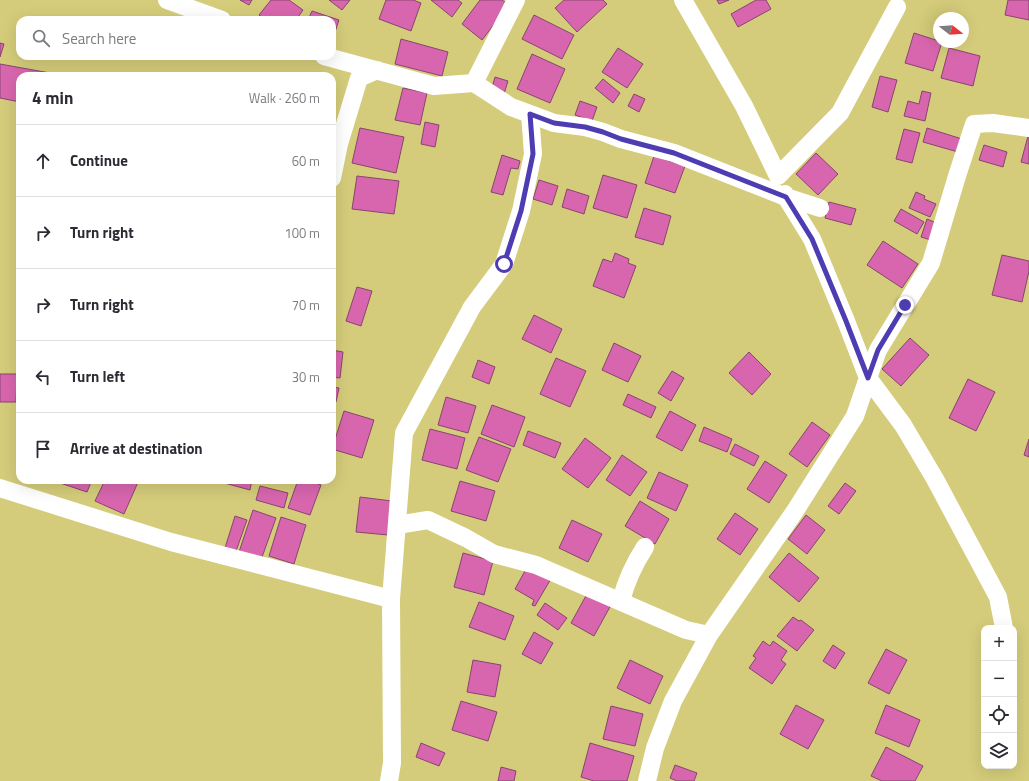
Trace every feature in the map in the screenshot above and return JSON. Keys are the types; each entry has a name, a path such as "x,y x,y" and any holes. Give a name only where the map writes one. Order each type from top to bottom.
{"street":[{"path":"167,0 211,16"},
{"path":"474,83 516,0"},
{"path":"683,0 744,106 778,176 786,197 812,239 868,378 903,425 935,479 998,597 1003,625"},
{"path":"778,176 840,113 897,7"},
{"path":"336,59 434,86 474,83 511,107 554,123 585,127 621,139 674,153 786,197 820,208"},
{"path":"336,161 359,78 377,70"},
{"path":"389,781 392,763 391,598 404,433 472,307 504,264 521,211 533,154 530,114"},
{"path":"648,781 655,748 673,701 710,635 795,512 854,416 878,350 931,263 974,124 993,123 1029,128"},
{"path":"0,488 171,542 391,598"},
{"path":"397,524 428,520 466,538 494,554 536,565 586,585 686,630 710,635"},
{"path":"621,601 625,585 633,566 645,546"},
{"path":"392,763 398,781"}],"building":[{"path":"240,0 252,0 249,5"},
{"path":"271,0 289,0 303,10 299,16 259,15"},
{"path":"329,0 350,0 342,10"},
{"path":"386,0 413,0 421,3 411,31 379,19"},
{"path":"431,0 458,0 462,3 452,17"},
{"path":"480,0 502,0 509,5 482,40 462,24"},
{"path":"564,0 603,0 607,4 577,32 555,8"},
{"path":"717,0 729,0 719,4"},
{"path":"756,0 766,0 771,9 738,27 731,14"},
{"path":"1008,0 1029,0 1029,20 1005,15"},
{"path":"312,11 327,16 310,16"},
{"path":"534,15 574,35 562,59 522,39"},
{"path":"336,19 339,20 336,29"},
{"path":"914,33 933,39 933,48 940,48 933,71 905,63"},
{"path":"401,39 448,52 442,76 395,64"},
{"path":"0,43 4,44 0,57"},
{"path":"618,48 643,64 627,88 602,72"},
{"path":"949,48 980,56 973,86 941,78"},
{"path":"532,54 565,69 550,103 517,89"},
{"path":"0,64 44,72 16,72 16,101 0,98"},
{"path":"880,76 897,80 888,112 872,107"},
{"path":"495,77 508,81 504,94 491,91"},
{"path":"603,79 620,93 613,103 595,88"},
{"path":"403,88 427,93 420,125 395,120"},
{"path":"922,91 931,93 925,121 904,116 908,101 919,104"},
{"path":"634,94 645,99 639,112 628,106"},
{"path":"580,101 597,107 592,121 575,115"},
{"path":"425,122 439,125 435,147 421,144"},
{"path":"360,128 404,137 396,173 352,163"},
{"path":"927,128 962,139 958,152 923,142"},
{"path":"904,129 920,133 912,163 896,159"},
{"path":"1029,136 1029,164 1021,162"},
{"path":"984,145 1007,152 1003,167 979,160"},
{"path":"816,153 838,174 818,195 796,174"},
{"path":"502,155 520,161 518,169 511,168 503,195 491,192"},
{"path":"654,156 685,166 675,193 645,183"},
{"path":"603,175 637,185 627,218 593,208"},
{"path":"357,176 399,181 394,214 352,209"},
{"path":"539,180 558,186 552,205 533,199"},
{"path":"567,189 589,196 584,214 562,207"},
{"path":"916,192 925,196 924,199 936,204 930,217 909,208"},
{"path":"829,202 856,209 851,225 825,218"},
{"path":"644,208 671,216 663,245 635,237"},
{"path":"901,209 924,222 917,234 894,221"},
{"path":"927,219 939,224 934,241 921,237"},
{"path":"883,241 918,264 902,288 867,265"},
{"path":"615,253 629,259 628,263 636,266 624,298 593,286 603,259 612,262"},
{"path":"1002,255 1029,261 1029,271 1022,302 992,295"},
{"path":"357,287 372,291 361,326 346,321"},
{"path":"534,315 562,329 551,353 522,339"},
{"path":"910,338 929,355 901,386 882,369"},
{"path":"614,343 641,356 628,382 602,370"},
{"path":"336,351 343,352 340,378 336,378"},
{"path":"749,352 771,374 752,395 729,373"},
{"path":"556,358 586,371 570,407 540,394"},
{"path":"478,360 495,367 489,384 472,377"},
{"path":"672,371 684,378 671,401 658,393"},
{"path":"0,374 16,374 16,402 0,402"},
{"path":"968,379 995,392 976,431 949,418"},
{"path":"336,388 339,388 336,402"},
{"path":"628,394 656,407 651,418 623,405"},
{"path":"446,397 476,406 468,433 438,425"},
{"path":"492,405 525,417 514,447 481,434"},
{"path":"344,411 374,420 362,458 336,450 336,436"},
{"path":"670,411 696,425 682,451 656,437"},
{"path":"812,422 830,435 807,467 789,454"},
{"path":"704,427 732,439 727,452 699,441"},
{"path":"430,429 465,438 457,469 422,460"},
{"path":"528,431 561,443 555,458 523,445"},
{"path":"479,437 511,449 498,482 466,470"},
{"path":"585,438 611,458 588,488 562,469"},
{"path":"1029,439 1029,457 1024,455"},
{"path":"735,444 759,456 754,466 730,454"},
{"path":"622,455 647,472 630,496 606,480"},
{"path":"765,461 787,475 769,503 747,489"},
{"path":"659,472 688,485 676,511 647,498"},
{"path":"460,481 495,491 486,521 451,511"},
{"path":"845,483 856,491 839,514 828,506"},
{"path":"63,484 90,484 87,492"},
{"path":"103,484 137,484 124,514 95,501"},
{"path":"228,484 251,484 250,490"},
{"path":"297,484 321,485 310,515 288,508"},
{"path":"260,486 288,493 284,508 256,500"},
{"path":"360,497 392,501 388,535 356,532"},
{"path":"640,501 669,519 655,544 625,526"},
{"path":"253,510 276,518 261,560 239,552"},
{"path":"735,513 758,529 740,555 717,539"},
{"path":"806,515 825,530 807,554 788,539"},
{"path":"235,516 247,520 235,554 224,551"},
{"path":"281,517 306,525 294,564 269,556"},
{"path":"572,520 602,534 588,562 559,548"},
{"path":"463,553 493,561 484,595 454,587"},
{"path":"789,553 819,578 799,602 769,577"},
{"path":"526,569 552,577 535,606 532,605 534,600 515,589"},
{"path":"588,592 611,605 594,636 571,623"},
{"path":"479,602 514,616 505,640 469,627"},
{"path":"545,603 567,618 558,630 537,615"},
{"path":"793,617 799,621 801,620 814,630 797,651 777,636"},
{"path":"534,632 553,643 541,664 522,654"},
{"path":"763,641 770,646 773,641 787,651 781,660 786,664 772,684 749,668 756,658 753,656"},
{"path":"833,645 845,653 835,669 823,661"},
{"path":"886,649 907,660 889,694 868,683"},
{"path":"473,660 501,665 495,697 467,692"},
{"path":"630,660 663,676 650,704 617,688"},
{"path":"461,701 497,712 488,741 452,730"},
{"path":"796,705 824,720 808,749 780,734"},
{"path":"886,705 920,720 909,747 875,733"},
{"path":"611,706 643,714 635,746 603,739"},
{"path":"421,743 445,753 439,766 416,757"},
{"path":"590,743 634,756 627,781 594,781 581,777"},
{"path":"886,747 923,766 915,781 882,781 871,776"},
{"path":"675,765 697,773 694,781 677,781 670,778"},
{"path":"501,767 516,771 514,781 498,781"}],"route":[{"path":"504,264 521,211 533,154 530,114 554,123 585,127 621,139 674,153 786,197 812,239 868,378 878,350 905,305"}]}
